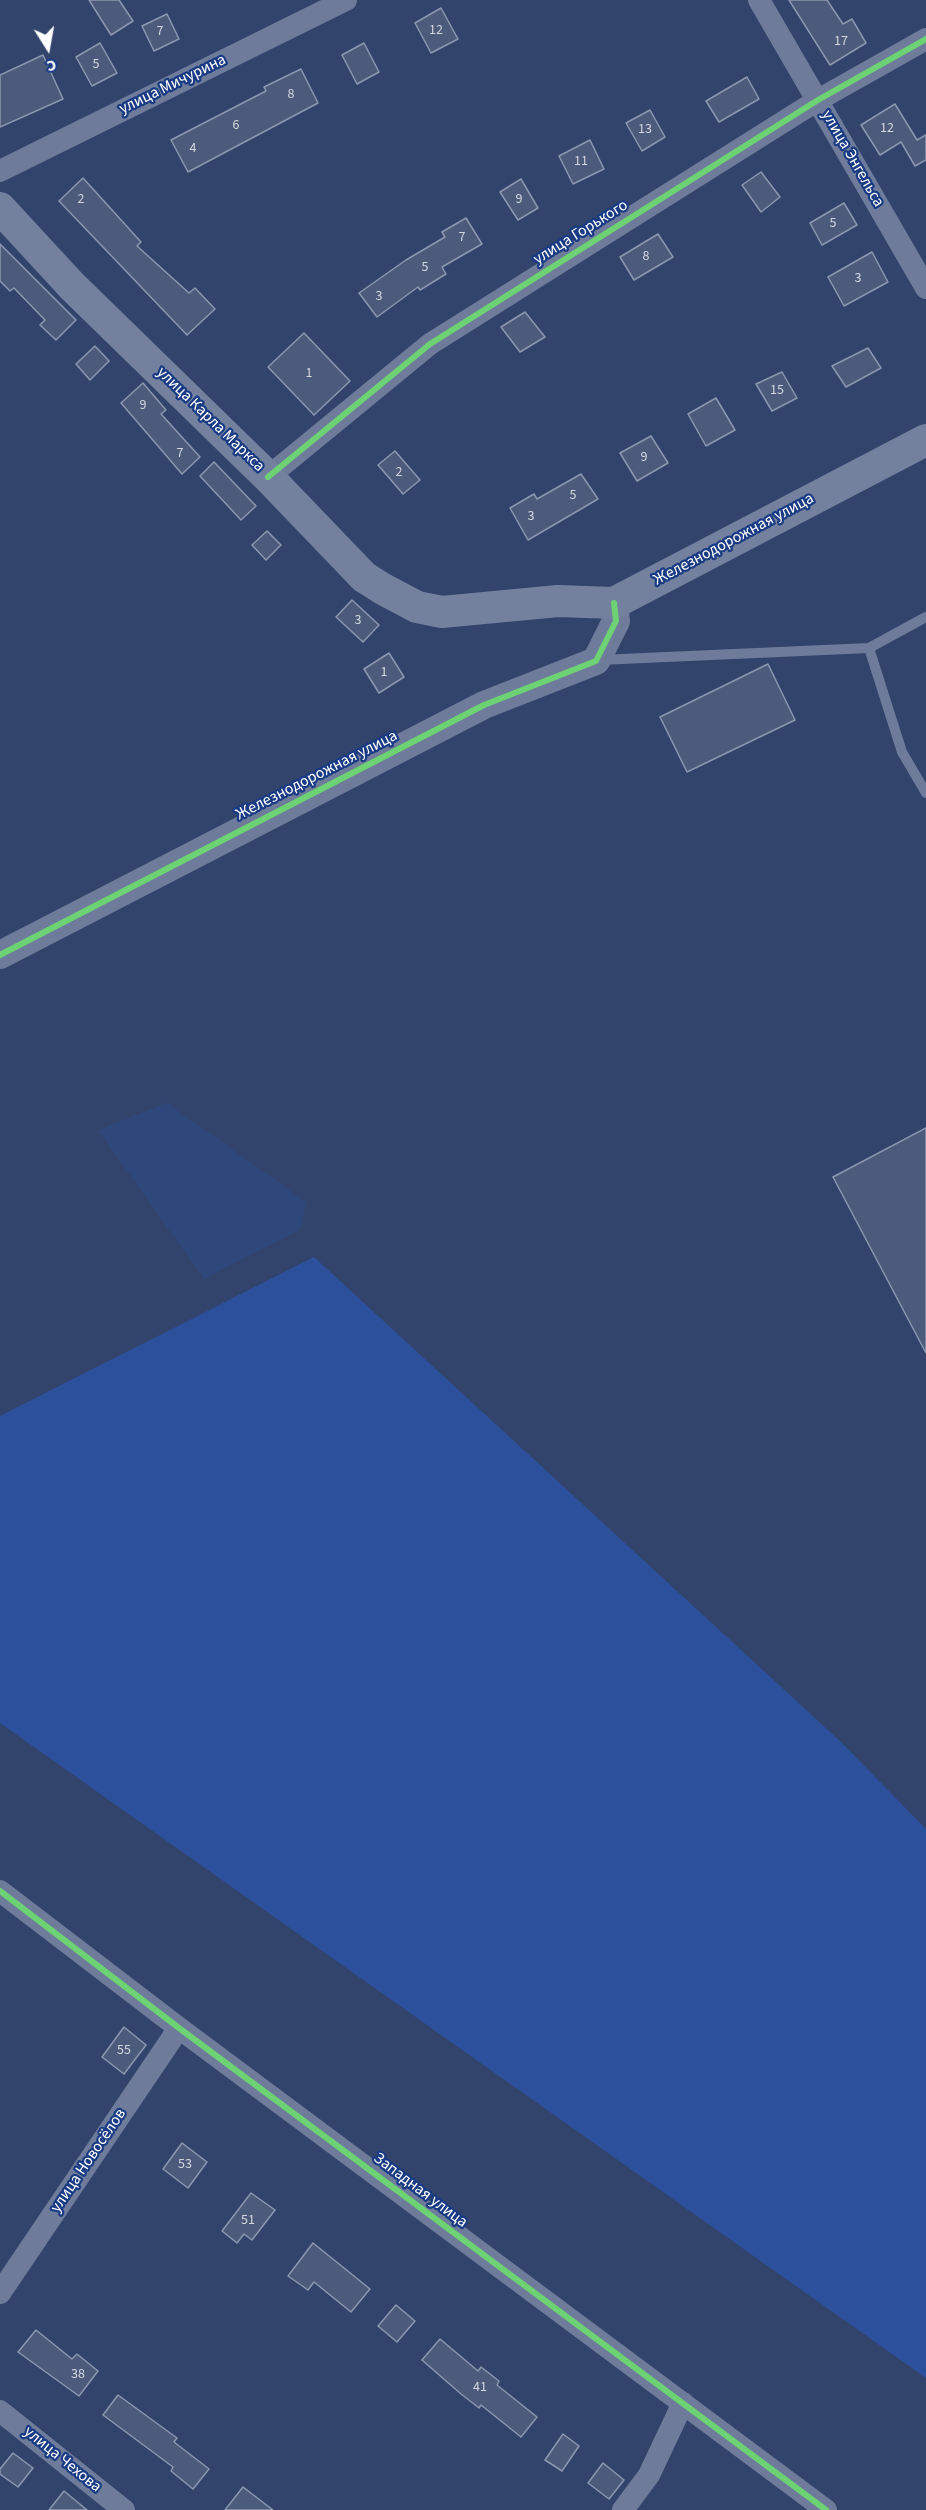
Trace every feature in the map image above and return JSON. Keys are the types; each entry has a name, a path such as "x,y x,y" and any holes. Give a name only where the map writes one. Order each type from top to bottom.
{"main road":[{"name":"улица Карла Маркса","path":"0,208 72,286 268,477 364,577 417,607 442,612 558,601 614,603"},
{"name":"Железнодорожная улица","path":"614,603 926,440"}],"street":[{"name":"улица Мичурина","path":"0,171 346,0"},
{"name":"улица Энгельса","path":"759,0 926,288"},
{"name":"улица Горького","path":"268,477 430,345 818,100 926,39"},
{"path":"596,661 616,621 614,603"},
{"name":"Железнодорожная улица","path":"0,955 484,705 596,661"},
{"name":"Западная улица","path":"0,1891 179,2028 826,2510"},
{"name":"улица Новосёлов","path":"0,2293 179,2028"},
{"path":"623,2510 649,2475 682,2403"},
{"name":"улица Чехова","path":"0,2411 124,2510"}],"lane":[{"path":"596,661 870,648 926,617"},
{"path":"870,648 902,752 926,793"}],"shaded area":[{"path":"167,1103 306,1202 300,1230 204,1279 98,1130"},
{"path":"314,1257 841,1742 926,1829 926,2378 0,1723 0,1416"}],"building":[{"path":"89,0 119,0 133,21 111,35"},
{"path":"789,0 827,0 843,24 852,19 866,43 830,65"},
{"path":"441,8 458,39 431,53 415,23"},
{"path":"167,14 179,39 154,51 142,26"},
{"path":"100,43 117,73 92,86 76,57"},
{"path":"364,43 379,72 357,84 342,55"},
{"path":"43,55 63,99 0,127 0,75"},
{"path":"301,69 318,103 188,172 171,140 266,91 264,87"},
{"path":"747,77 759,99 719,122 706,101"},
{"path":"895,104 917,140 926,135 926,160 915,166 901,142 880,155 861,125"},
{"path":"650,110 665,137 642,151 626,123"},
{"path":"590,140 604,169 573,184 559,156"},
{"path":"761,172 780,197 761,212 742,185"},
{"path":"83,178 141,242 137,246 189,293 195,288 215,309 187,335 59,201"},
{"path":"521,179 538,208 518,220 500,192"},
{"path":"844,203 857,225 822,245 810,223"},
{"path":"466,218 482,244 442,267 446,274 420,290 418,287 377,317 359,293 406,260 445,237 442,232"},
{"path":"658,234 673,257 634,280 620,257"},
{"path":"0,244 76,320 56,340 40,325 45,320 14,288 10,291 0,281"},
{"path":"872,252 888,282 844,306 828,277"},
{"path":"525,312 545,337 520,352 501,327"},
{"path":"304,333 350,381 314,415 268,367"},
{"path":"95,346 109,361 90,380 76,364"},
{"path":"868,348 881,368 846,387 832,366"},
{"path":"782,372 797,398 772,411 756,384"},
{"path":"143,383 166,410 161,414 200,457 182,474 121,403"},
{"path":"716,398 735,430 706,446 688,414"},
{"path":"651,436 668,463 637,481 620,453"},
{"path":"395,451 420,480 403,494 378,465"},
{"path":"214,462 256,506 241,520 200,476"},
{"path":"581,474 598,499 528,540 510,508 534,494 537,499"},
{"path":"267,531 281,545 266,560 252,545"},
{"path":"352,600 379,625 363,642 336,617"},
{"path":"389,653 404,677 379,693 364,669"},
{"path":"768,664 795,720 687,772 660,717"},
{"path":"926,1128 926,1353 833,1177"},
{"path":"124,2027 146,2045 124,2074 102,2057"},
{"path":"182,2143 207,2162 188,2188 163,2169"},
{"path":"251,2193 275,2210 252,2240 244,2234 237,2243 222,2231"},
{"path":"313,2243 370,2289 351,2312 314,2282 308,2290 288,2276"},
{"path":"396,2305 415,2321 397,2342 378,2326"},
{"path":"36,2330 72,2359 77,2354 98,2371 79,2396 18,2352"},
{"path":"440,2339 478,2371 481,2367 499,2381 497,2385 537,2417 521,2437 481,2405 479,2408 461,2394 422,2360"},
{"path":"118,2395 177,2438 174,2442 209,2469 193,2489 171,2471 173,2467 103,2415"},
{"path":"563,2434 579,2446 562,2471 545,2460"},
{"path":"13,2453 33,2468 18,2487 0,2474 0,2469"},
{"path":"603,2463 624,2480 609,2499 588,2483"},
{"path":"243,2487 273,2510 225,2510"},
{"path":"64,2491 87,2510 49,2510"}],"cycle path":[{"path":"268,477 430,344 818,100 926,39"},
{"path":"0,955 484,705 596,661 616,621 614,603"},
{"path":"0,1891 179,2028 826,2510"}]}
